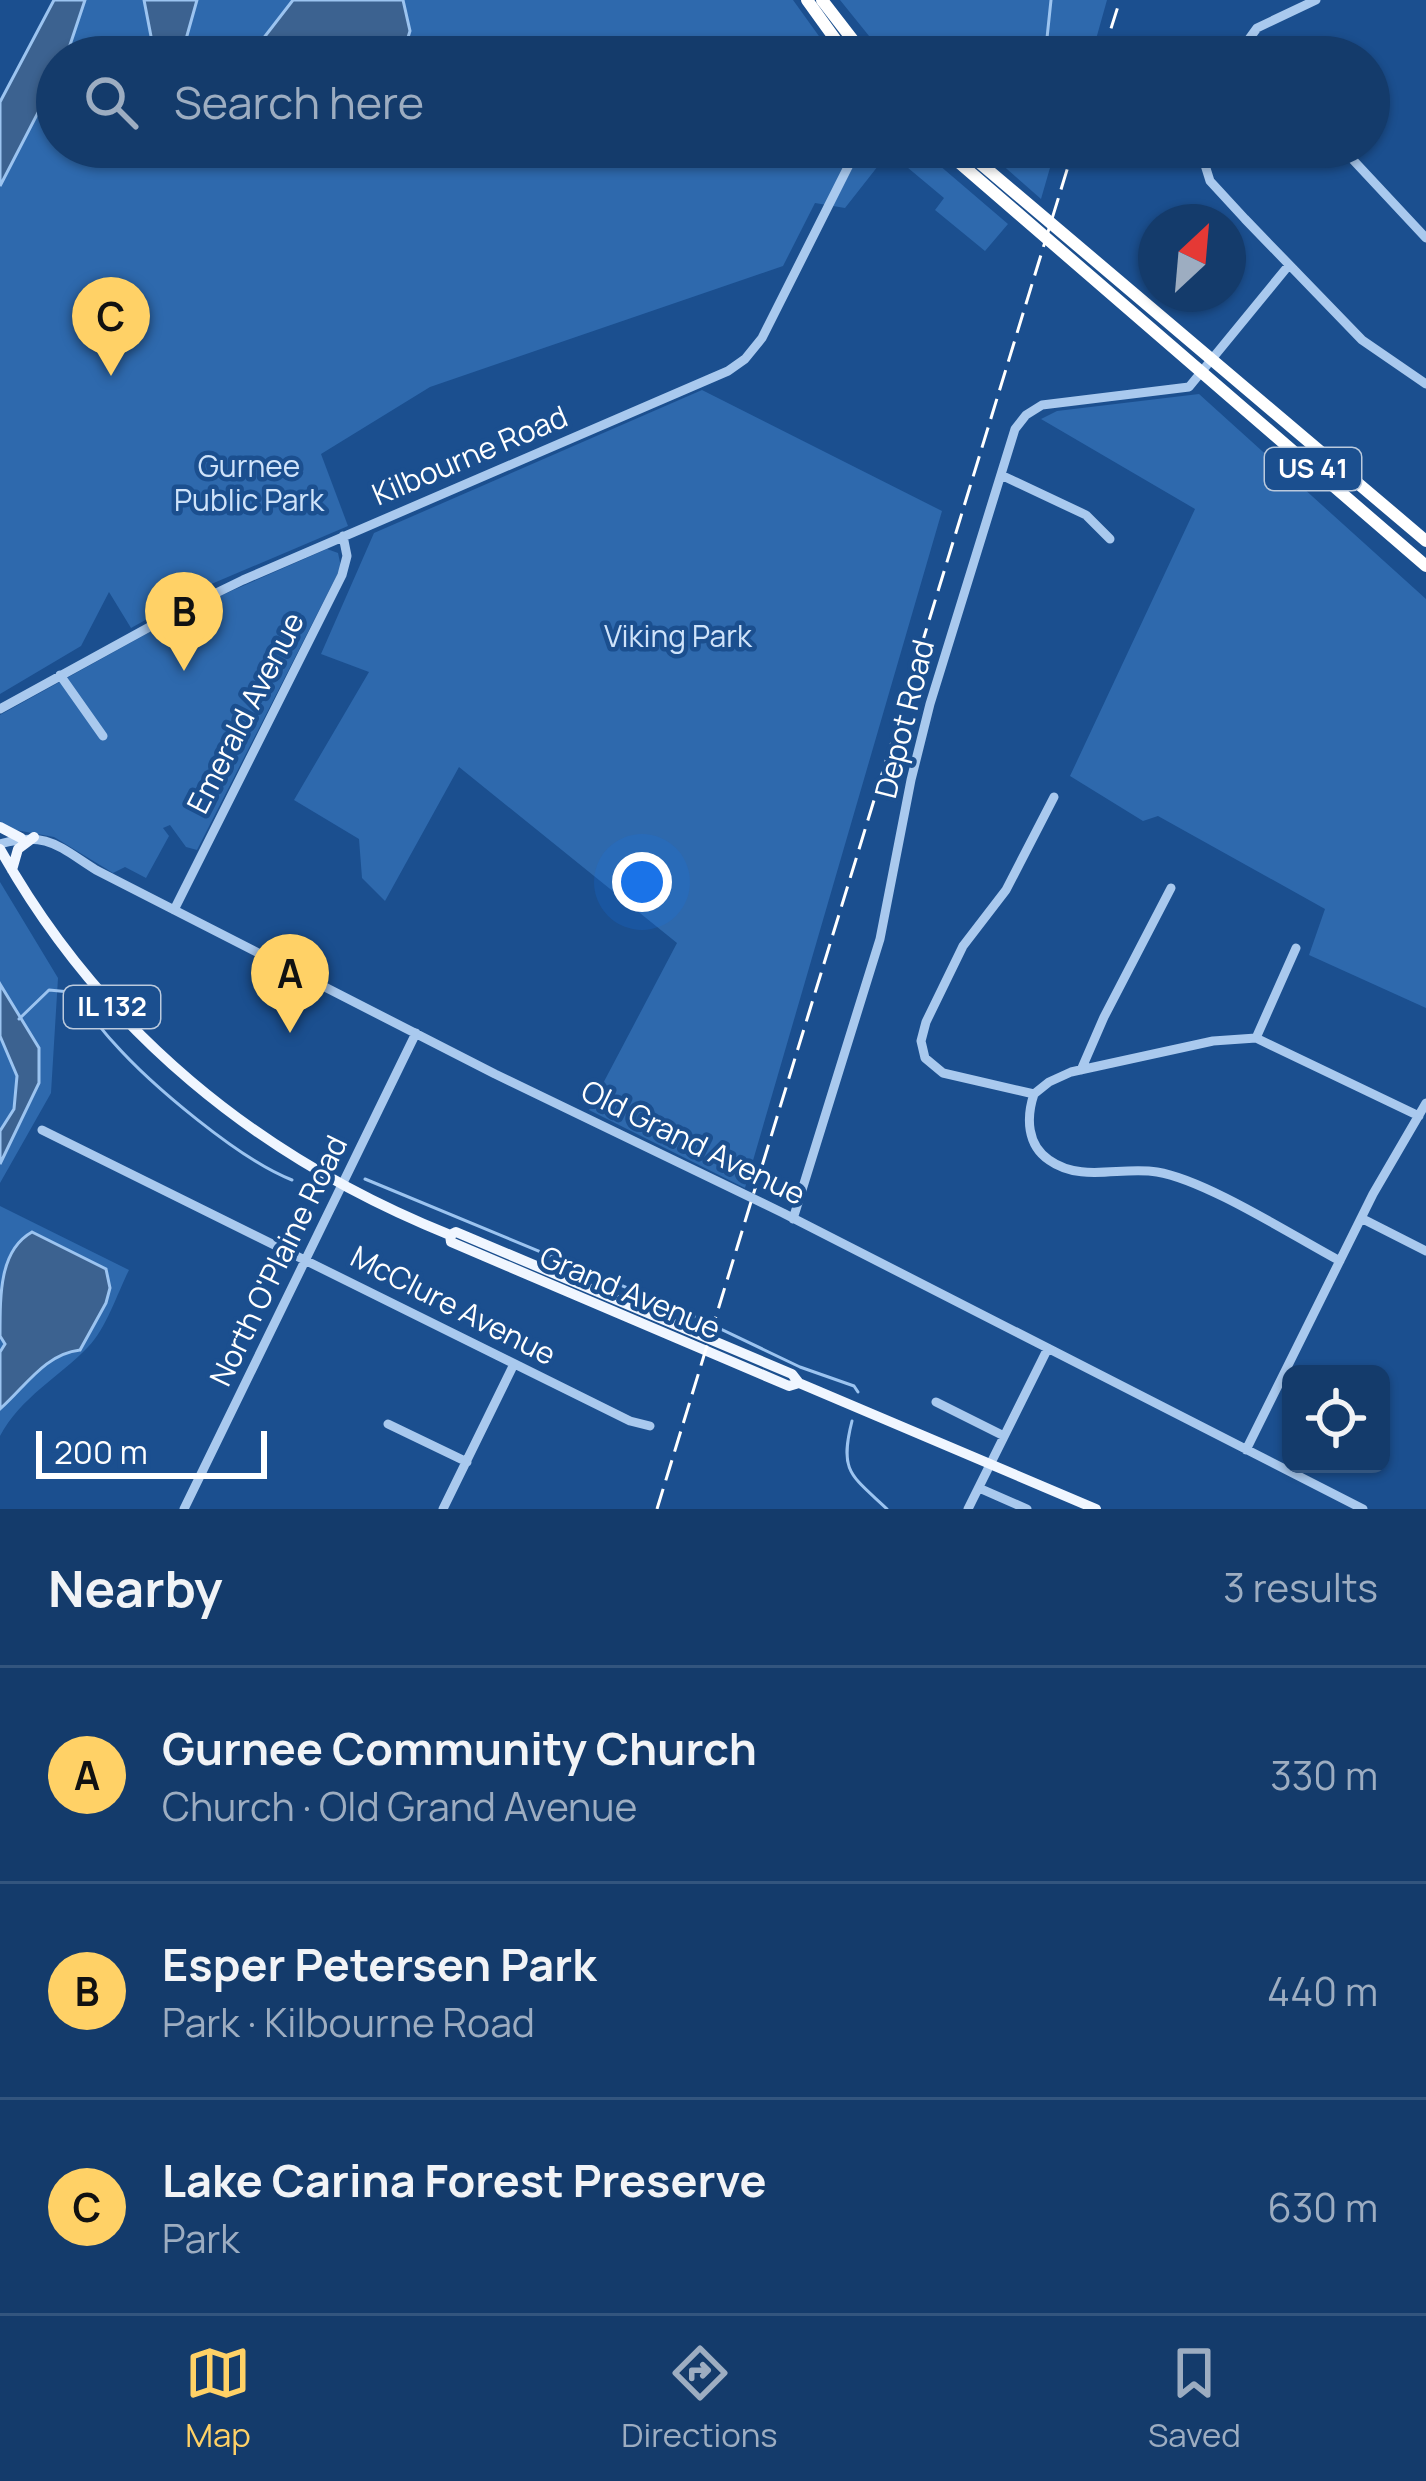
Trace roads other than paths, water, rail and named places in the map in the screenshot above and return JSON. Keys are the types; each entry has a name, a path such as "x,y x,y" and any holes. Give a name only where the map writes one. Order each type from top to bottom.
{"highway":[{"path":"807,0 833,36"},
{"path":"822,0 850,36"},
{"name":"US 41","path":"965,168 1426,566"},
{"name":"US 41","path":"987,168 1426,541"}],"main road":[{"path":"0,827 27,838 12,870"},
{"name":"Grand Avenue","path":"0,846 84,974 164,1059 257,1134 342,1186 450,1235 451,1242 789,1386 799,1383 1096,1509"}],"street":[{"path":"1253,36 1267,21 1316,0"},
{"name":"Kilbourne Road","path":"0,709 175,613 706,382 745,359 762,338 847,168"},
{"path":"1206,168 1210,181 1362,340 1423,382 1426,368"},
{"path":"1361,168 1426,238"},
{"path":"1201,371 1289,265"},
{"name":"Depot Road","path":"794,1219 880,939 922,737 1015,429 1033,410 1059,402 1189,387 1201,371"},
{"path":"1001,475 1086,514 1110,539"},
{"name":"Emerald Avenue","path":"174,910 342,575 347,556 343,536"},
{"path":"60,675 103,736"},
{"path":"1034,1094 944,1073 925,1058 922,1035 963,946 1023,862 1054,797"},
{"path":"0,846 27,838"},
{"name":"Old Grand Avenue","path":"27,838 59,846 95,870 1363,1509"},
{"path":"1081,1070 1172,888"},
{"path":"1256,1038 1296,948"},
{"name":"North O'Plaine Road","path":"184,1509 416,1033"},
{"path":"1340,1261 1172,1176 1137,1170 1084,1173 1053,1163 1033,1142 1029,1114 1034,1094 1048,1082 1081,1070 1214,1041 1256,1038 1419,1116"},
{"path":"1246,1450 1361,1218 1426,1103"},
{"name":"McClure Avenue","path":"42,1130 630,1421 650,1426"},
{"path":"1361,1218 1426,1251"},
{"path":"968,1509 1048,1348"},
{"path":"462,1509 445,1505 514,1364"},
{"path":"937,1402 1004,1436"},
{"path":"388,1424 466,1462"},
{"path":"979,1488 1028,1509"}],"waterway":[{"path":"1047,36 1051,0"},
{"path":"19,1019 49,990 70,992 129,1059 173,1099 247,1156 292,1180"},
{"path":"365,1179 683,1311 800,1367 854,1386 858,1392"},
{"path":"852,1421 847,1451 851,1471 887,1509"}],"railway":[{"path":"1109,36 1120,0"},
{"path":"657,1509 1068,168"}],"place":[{"name":"Lake Carina Forest Preserve","path":"111,376"},
{"name":"Esper Petersen Park","path":"184,671"},
{"name":"Gurnee Community Church","path":"290,1033"}],"park label":[{"name":"Gurnee Public Park","path":"249,484"},
{"name":"Viking Park","path":"678,637"}]}
